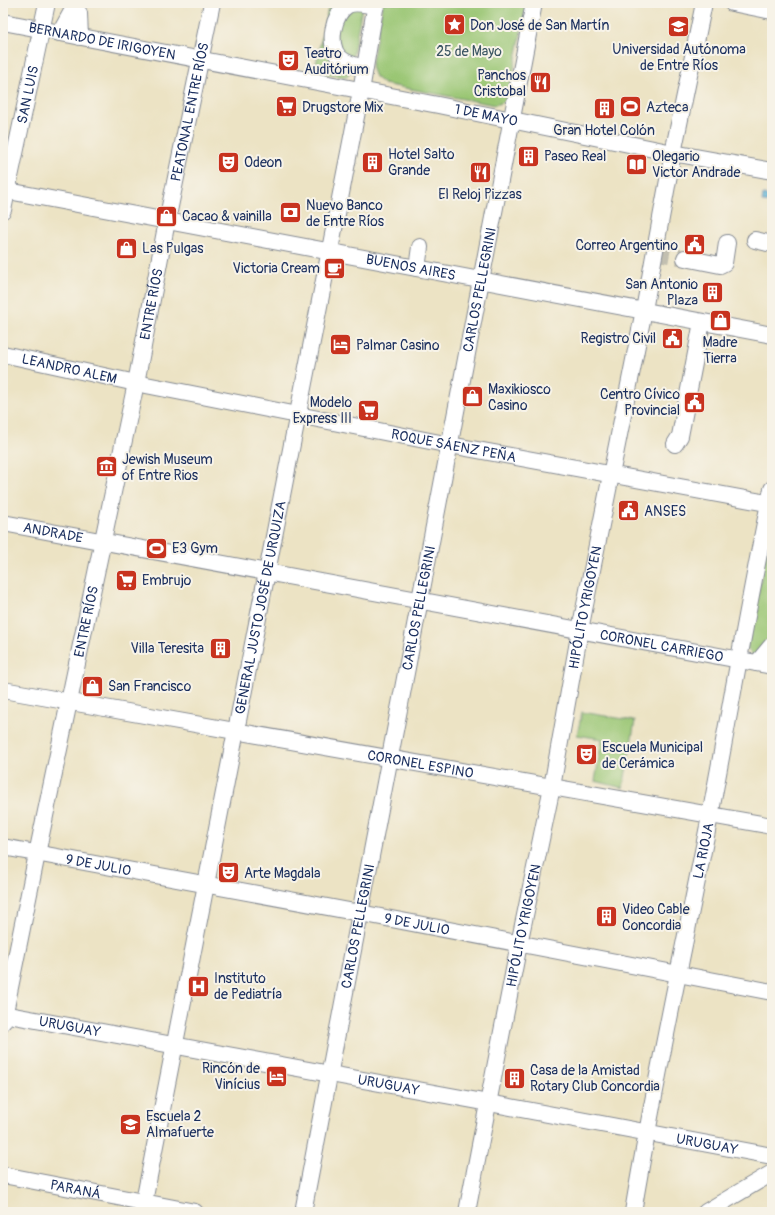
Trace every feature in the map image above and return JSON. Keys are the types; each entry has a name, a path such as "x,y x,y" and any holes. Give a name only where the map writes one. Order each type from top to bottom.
{"street":[{"name":"SAN LUIS","path":"3,210 5,190 47,3"},
{"name":"PEATONAL ENTRE RÍOS","path":"167,221 212,3"},
{"name":"CARLOS PELLEGRINI","path":"303,1212 534,3"},
{"name":"HIPÓLITO YRIGOYEN","path":"468,1212 519,944 552,787 580,630 644,310 672,153 704,3"},
{"path":"732,3 772,11"},
{"path":"365,68 344,61 338,56 333,42 334,29 338,16 348,5 376,4"},
{"name":"GENERAL JUSTO JOSÉ DE URQUIZA","path":"142,1207 298,415 361,91 376,4"},
{"path":"60,33 71,12 76,7 79,13 80,37"},
{"name":"BERNARDO DE IRIGOYEN","path":"3,22 200,60"},
{"name":"1 DE MAYO","path":"200,60 512,120 672,153 772,171"},
{"name":"BUENOS AIRES","path":"5,190 772,335"},
{"name":"ENTRE RÍOS","path":"4,1017 37,854 104,541 167,221"},
{"path":"756,240 772,244"},
{"path":"685,258 720,265 724,263 728,243"},
{"path":"416,268 420,247"},
{"path":"675,444 680,436 702,322"},
{"name":"LEANDRO ALEM","path":"3,354 136,383"},
{"name":"ROQUE SÁENZ PEÑA","path":"136,383 450,445 612,474 771,499"},
{"name":"LA RIOJA","path":"632,1212 677,974 710,815 738,659 771,499"},
{"name":"ANDRADE","path":"3,523 104,541"},
{"name":"CORONEL CARRIEGO","path":"104,541 765,664"},
{"path":"765,664 772,644"},
{"name":"CORONEL ESPINO","path":"3,690 772,826"},
{"name":"9 DE JULIO","path":"3,847 360,913 772,992"},
{"name":"URUGUAY","path":"4,1017 175,1045 772,1156"},
{"path":"706,1212 772,1173"},
{"name":"PARANÁ","path":"3,1175 142,1207 195,1212"}],"green space":[{"path":"329,3 363,3 349,74 347,77 314,73"},
{"name":"25 de Mayo","path":"383,3 527,3 509,94 504,102 495,105 384,84 375,77 371,67"},
{"path":"772,523 772,659 752,655 747,648"},
{"path":"582,712 635,721 623,788 595,781 602,739 577,735"}],"water":[{"path":"763,195 772,196 772,203 762,202"}],"tunnel":[{"path":"654,252 685,258"}],"place":[{"name":"Don José de San Martín","path":"455,25"},
{"name":"Universidad Autónoma de Entre Ríos","path":"679,27"},
{"name":"Teatro Auditórium","path":"289,61"},
{"name":"Panchos Cristobal","path":"541,83"},
{"name":"Drugstore Mix","path":"287,107"},
{"name":"Azteca","path":"631,107"},
{"name":"Gran Hotel Colón","path":"604,108"},
{"name":"Paseo Real","path":"529,156"},
{"name":"Odeon","path":"228,162"},
{"name":"Hotel Salto Grande","path":"373,162"},
{"name":"Olegario Victor Andrade","path":"636,164"},
{"name":"El Reloj Pizzas","path":"480,172"},
{"name":"Nuevo Banco de Entre Ríos","path":"290,213"},
{"name":"Cacao & vainilla","path":"166,216"},
{"name":"Correo Argentino","path":"694,245"},
{"name":"Las Pulgas","path":"126,248"},
{"name":"Victoria Cream","path":"335,268"},
{"name":"San Antonio Plaza","path":"713,292"},
{"name":"Madre Tierra","path":"720,320"},
{"name":"Registro Civil","path":"672,338"},
{"name":"Palmar Casino","path":"340,345"},
{"name":"Maxikiosco Casino","path":"473,397"},
{"name":"Centro Cívico Provincial","path":"695,402"},
{"name":"Modelo Express III","path":"368,410"},
{"name":"Jewish Museum of Entre Rios","path":"107,467"},
{"name":"ANSES","path":"629,511"},
{"name":"E3 Gym","path":"157,548"},
{"name":"Embrujo","path":"126,580"},
{"name":"Villa Teresita","path":"220,648"},
{"name":"San Francisco","path":"93,686"},
{"name":"Escuela Municipal de Cerámica","path":"587,755"},
{"name":"Arte Magdala","path":"228,873"},
{"name":"Video Cable Concordia","path":"607,917"},
{"name":"Instituto de Pediatría","path":"199,986"},
{"name":"Rincón de Vinícius","path":"276,1076"},
{"name":"Casa de la Amistad Rotary Club Concordia","path":"514,1078"},
{"name":"Escuela 2 Almafuerte","path":"131,1124"}]}
